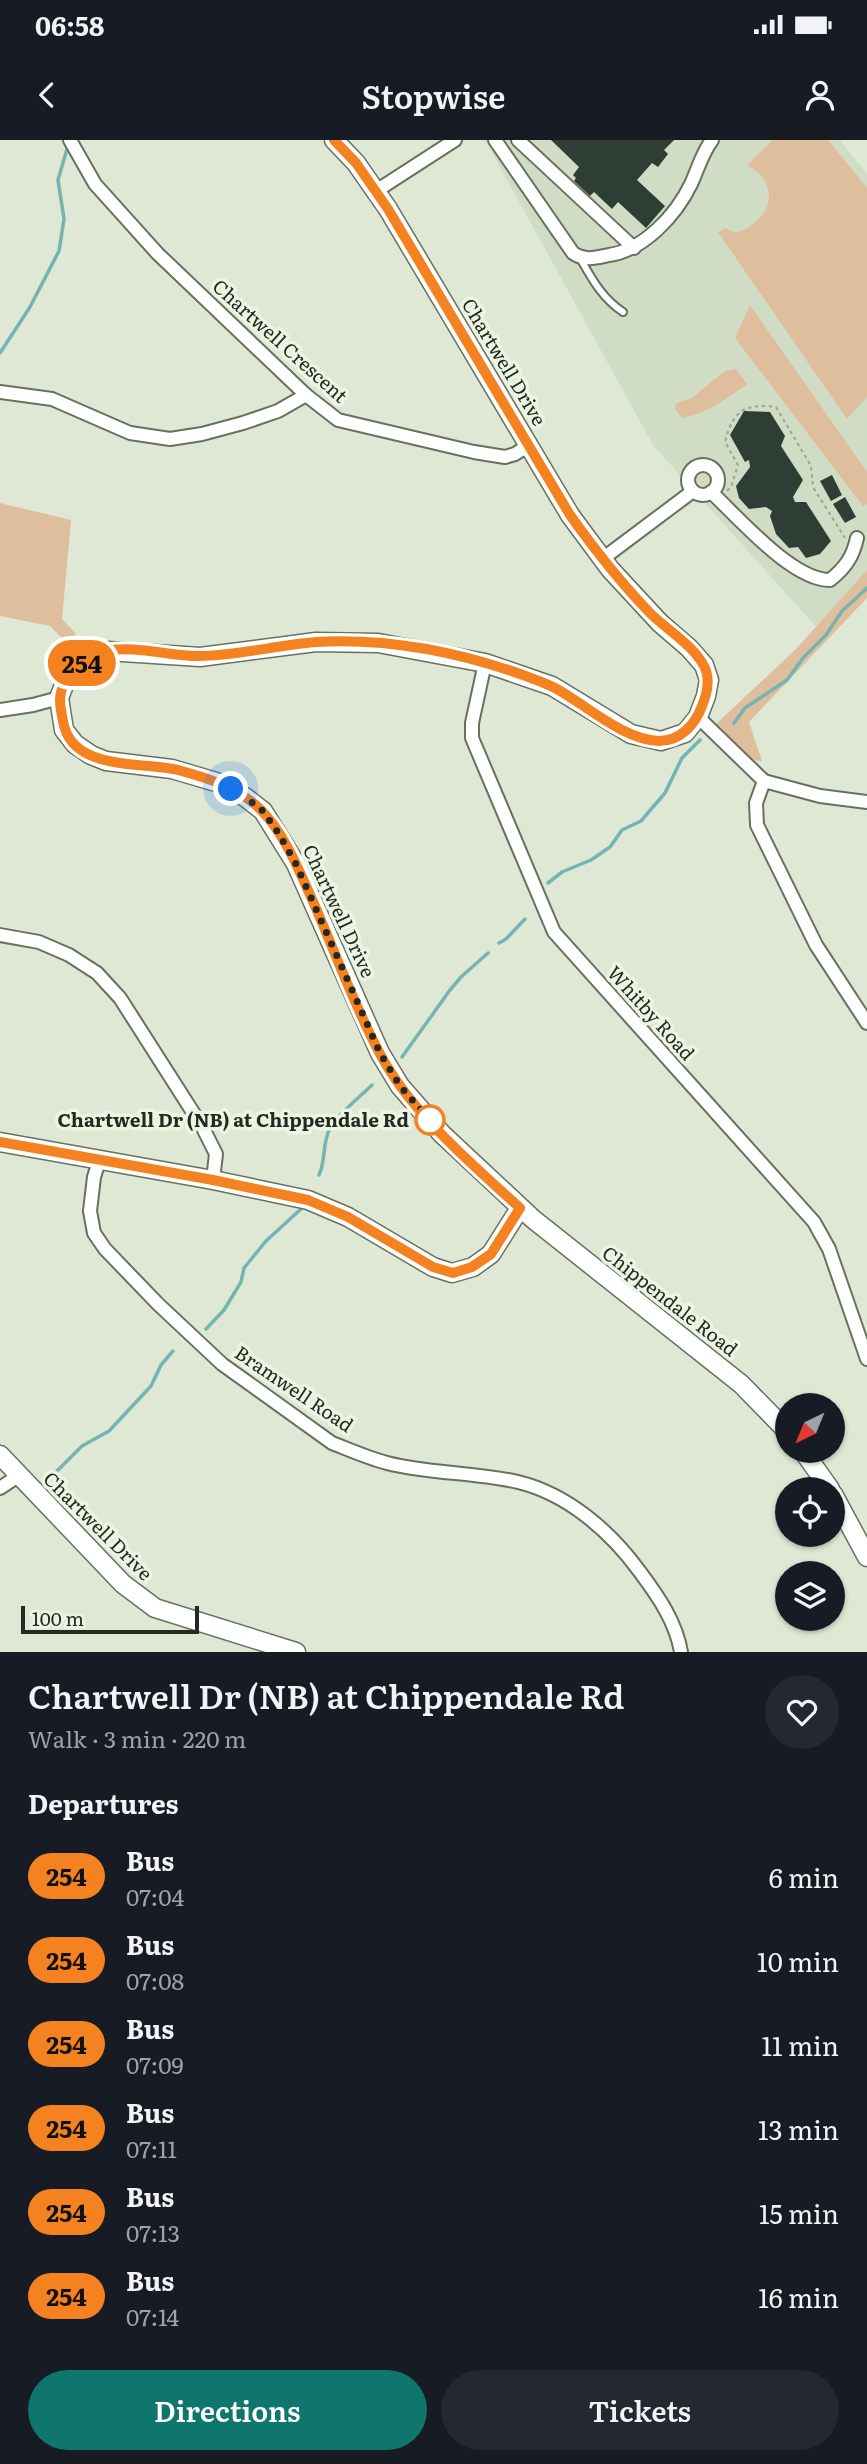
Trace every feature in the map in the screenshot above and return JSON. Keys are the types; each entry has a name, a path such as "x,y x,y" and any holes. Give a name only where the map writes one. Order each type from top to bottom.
{"street":[{"name":"Chartwell Crescent","path":"70,140 95,184 158,254 306,395 338,420 505,457 529,445"},
{"name":"Chartwell Drive","path":"334,140 356,163 376,191 570,515 601,560 647,610 704,665 709,680 698,717"},
{"path":"376,191 455,140"},
{"path":"495,140 573,253 580,258 590,259 624,253 634,248 681,203 712,140"},
{"path":"518,140 634,248"},
{"path":"0,392 51,399 130,433 170,439 243,423 278,411 306,395"},
{"path":"715,495 718,479 715,470 706,465 696,466 689,473 688,482 693,491 702,495 715,495 777,554 805,574 821,580 830,580 843,569 854,553 857,538"},
{"path":"601,560 693,491"},
{"path":"0,710 59,698 66,680 76,668 88,658 107,651 200,657 316,642 378,643 485,663 552,686 631,734 661,741 685,733 698,717 764,780 820,796 867,802"},
{"name":"Whitby Road","path":"485,663 472,723 472,738 554,932 814,1222 829,1249 867,1359"},
{"name":"Chartwell Drive","path":"59,698 64,730 75,744 91,755 106,761 172,769 216,782 245,797 263,811 296,864 380,1053 400,1086 442,1134 520,1208"},
{"path":"764,780 756,803 757,825 816,945 867,1023"},
{"path":"0,935 39,943 69,955 97,973 112,990 203,1128 216,1154 213,1180"},
{"path":"0,1142 308,1200 348,1217 433,1267 453,1273 472,1267 491,1254 520,1208"},
{"name":"Bramwell Road","path":"99,1161 90,1210 94,1233 105,1249 158,1304 222,1364 332,1443 387,1463 520,1482 576,1508 608,1534 660,1599 679,1639 681,1652"},
{"name":"Chippendale Road","path":"520,1208 741,1384 775,1419"},
{"name":"Chartwell Drive","path":"0,1455 123,1584 155,1608 296,1652"},
{"path":"0,1488 18,1476"},
{"path":"845,1516 867,1557"}],"lane":[{"path":"580,258 596,287 612,305 623,312"}],"path":[{"path":"715,495 731,487 738,465 725,442 729,428 743,409 756,405 776,407 811,466 813,487 854,553"}],"shaded area":[{"path":"485,140 840,140 867,174 867,576 818,629 653,445"},
{"path":"773,140 828,140 867,188 867,397 847,419 718,232 725,228 736,233 752,225 764,212 768,205 768,188 764,179 747,165"},
{"path":"750,305 867,472 867,504 863,506 735,338"},
{"path":"736,369 747,384 732,395 692,416 683,418 676,411 675,404 693,397 725,371"},
{"path":"0,503 71,520 62,619 76,634 66,642 50,626 0,616"},
{"path":"867,570 867,598 749,722 762,761 753,760 716,724 796,649"}],"building":[{"path":"551,140 674,140 664,150 668,154 658,167 652,163 637,180 665,206 646,228 618,202 612,209 594,192 590,196 574,181 576,178 573,175 579,167"},
{"path":"744,411 770,412 785,436 781,446 803,480 793,497 795,502 806,502 831,541 820,554 806,558 798,547 789,548 776,534 770,516 772,511 766,507 749,509 739,498 736,486 750,467 749,460 745,462 730,435"},
{"path":"832,475 842,495 831,501 820,481"},
{"path":"845,497 856,517 845,523 833,504"}],"waterway":[{"path":"0,353 30,307 59,251 64,219 58,180 67,149"},
{"path":"734,723 745,708 787,680 803,658 826,635 842,611 867,588"},
{"path":"548,883 562,872 591,860 610,847 622,830 641,821 665,793 682,758 700,740"},
{"path":"499,943 525,919"},
{"path":"402,1057 450,990 488,953"},
{"path":"319,1175 330,1128 372,1085"},
{"path":"206,1329 224,1310 241,1282 244,1268 266,1241 301,1209"},
{"path":"49,1479 82,1446 109,1431 151,1386 161,1365 173,1351"}],"bus line":[{"name":"254","path":"0,1142 308,1200 348,1217 433,1267 453,1273 472,1267 491,1254 520,1208 442,1134 400,1086 380,1053 296,864 263,811 245,797 216,782 172,769 106,761 91,755 75,744 64,730 59,698 66,680 88,658 107,651 200,657 316,642 378,643 485,663 523,675 552,686 631,734 661,741 685,733 698,717 706,696 709,680 704,665 647,610 601,560 570,515 388,209 356,163 334,140"}],"place":[{"name":"Chartwell Dr (NB) at Chippendale Rd","path":"430,1120"}],"route":[{"path":"231,789 263,811 279,834 296,864 380,1053 400,1086 430,1120"}]}
